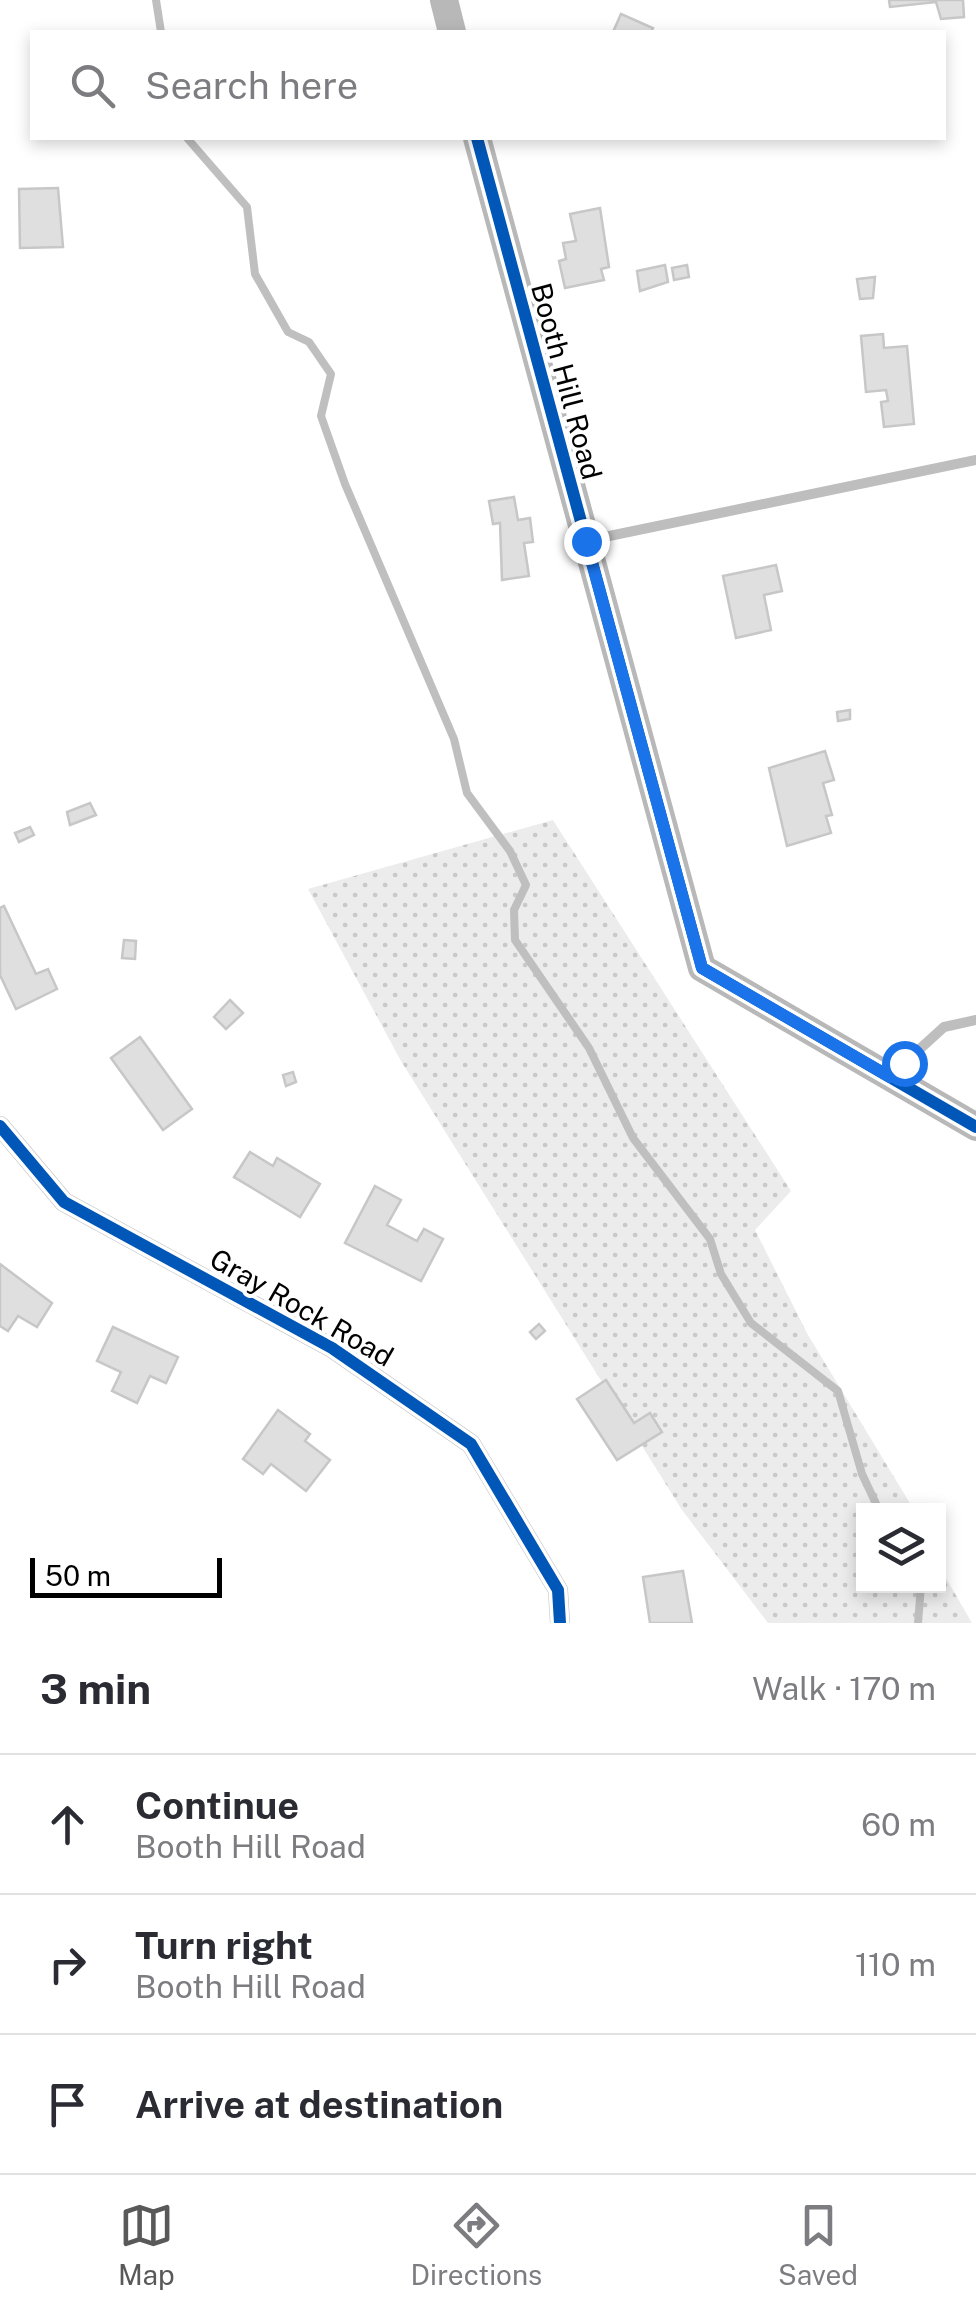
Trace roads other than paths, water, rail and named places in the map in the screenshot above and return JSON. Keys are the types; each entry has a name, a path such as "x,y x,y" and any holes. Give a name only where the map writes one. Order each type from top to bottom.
{"street":[{"path":"444,0 452,30"},
{"name":"Booth Hill Road","path":"478,140 702,968 976,1127"},
{"name":"Gray Rock Road","path":"0,1126 64,1202 332,1348 471,1444 558,1590 560,1623"}],"lane":[{"path":"586,541 976,460"},
{"path":"890,1077 944,1027 976,1020"}],"waterway":[{"path":"156,0 161,30"},
{"path":"189,140 247,207 255,274 288,332 309,342 331,374 321,416 345,484 454,739 467,793 510,851 526,885 514,910 515,940 589,1048 633,1138 710,1239 721,1274 751,1323 838,1391 862,1474 876,1503"},
{"path":"918,1623 920,1593"}]}
